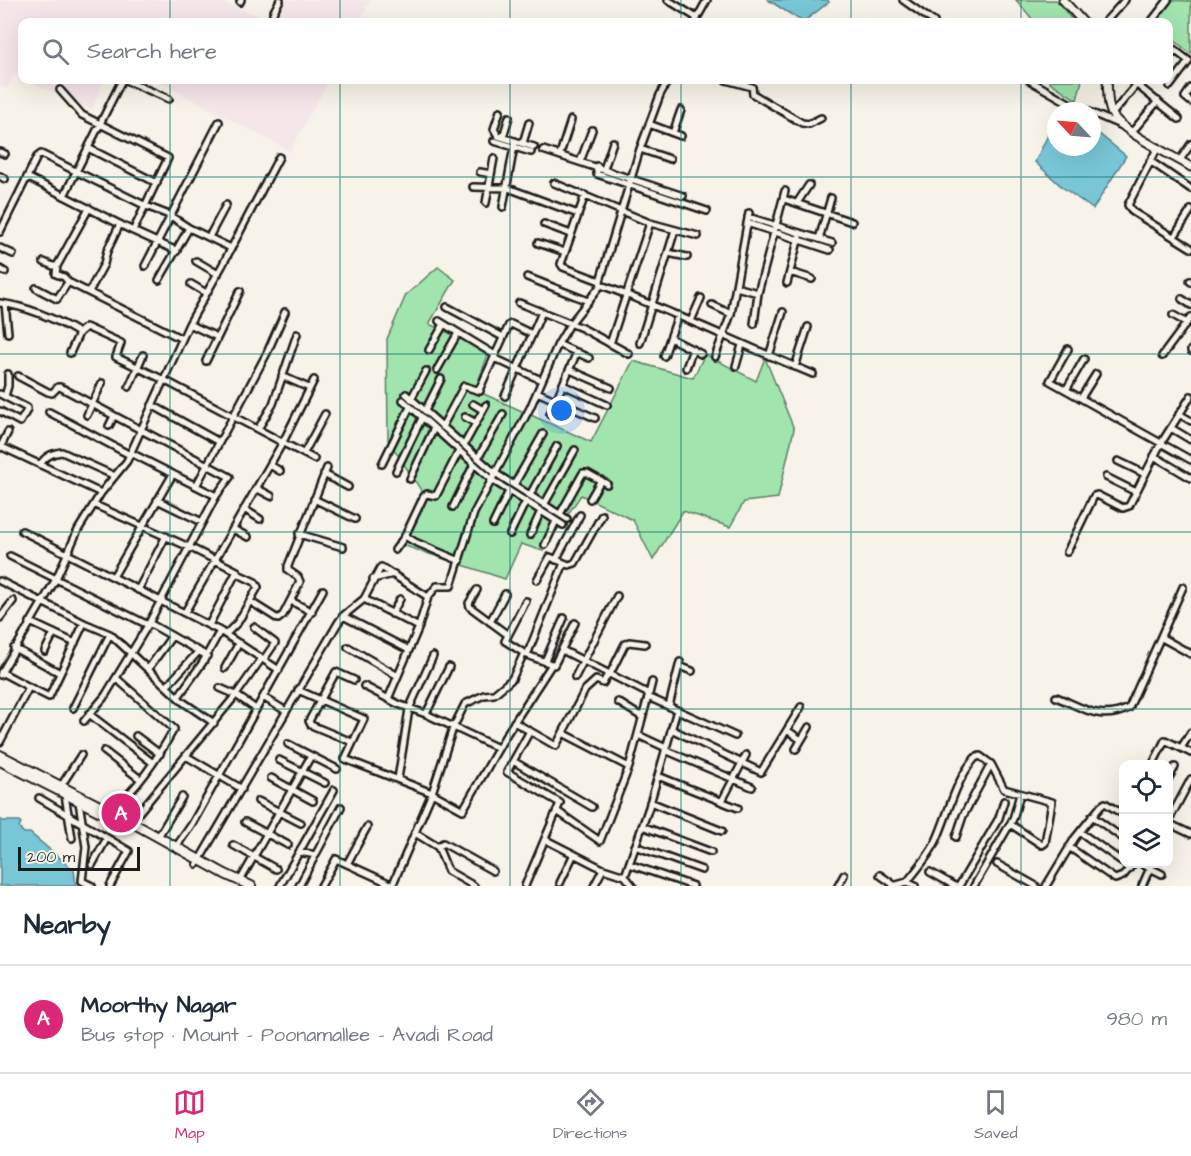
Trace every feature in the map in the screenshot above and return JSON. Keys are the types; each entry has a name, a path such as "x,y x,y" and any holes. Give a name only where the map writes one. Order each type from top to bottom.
{"main road":[{"path":"1063,0 1079,18"},
{"path":"1107,84 1112,114 1122,125 1191,167"},
{"path":"0,755 131,822 199,862"},
{"path":"0,761 240,884 251,886"}],"street":[{"path":"273,13 280,0"},
{"path":"668,0 693,18"},
{"path":"697,18 707,0"},
{"path":"903,0 928,18"},
{"path":"1109,18 1125,0"},
{"path":"1153,18 1168,0"},
{"path":"1173,52 1175,50 1190,60 1173,82"},
{"path":"64,196 122,84"},
{"path":"133,84 169,99"},
{"path":"388,699 428,597 437,586 451,586 471,518 537,392 558,344 601,283 640,149 666,84"},
{"path":"741,84 752,87 753,94 802,123 809,124 821,118"},
{"path":"1036,84 1067,102"},
{"path":"1112,114 1137,84 1179,119"},
{"path":"1191,88 1185,98 1191,102"},
{"path":"60,90 82,115 168,158 133,231"},
{"path":"1132,132 1158,101"},
{"path":"673,133 681,110"},
{"path":"494,141 532,149 523,143 515,144 498,136 494,129 500,111"},
{"path":"1101,116 1122,125"},
{"path":"503,137 510,117"},
{"path":"560,154 571,120"},
{"path":"145,266 219,122"},
{"path":"523,143 530,123"},
{"path":"649,124 681,136"},
{"path":"580,162 592,130"},
{"path":"604,169 613,142"},
{"path":"503,207 515,144"},
{"path":"1179,160 1191,144"},
{"path":"1158,147 1128,205 1133,212 1191,248"},
{"path":"88,148 157,183"},
{"path":"640,149 670,159"},
{"path":"543,150 597,166 631,182 707,211"},
{"path":"0,232 37,157 41,154 146,206 170,215 189,228 231,248"},
{"path":"84,623 49,697 1,673 56,579 78,531 101,493 130,454 189,324 218,274 279,157"},
{"path":"486,203 494,158"},
{"path":"1150,161 1191,189"},
{"path":"597,166 597,174 683,196"},
{"path":"480,172 491,174"},
{"path":"27,177 133,231 177,250"},
{"path":"554,183 650,223 698,236"},
{"path":"797,203 809,184"},
{"path":"473,187 506,188 578,214"},
{"path":"754,324 758,293 785,191"},
{"path":"585,195 561,264 563,267 653,303 742,345 813,374"},
{"path":"819,239 831,198"},
{"path":"784,199 852,222"},
{"path":"209,237 226,205"},
{"path":"89,208 57,266 56,274 69,283 182,339"},
{"path":"1174,237 1191,210"},
{"path":"0,215 6,219"},
{"path":"715,357 731,314 748,218 830,250"},
{"path":"610,344 650,223"},
{"path":"89,292 104,264 106,251 120,224"},
{"path":"544,224 572,234"},
{"path":"159,280 189,228"},
{"path":"640,343 675,230"},
{"path":"799,236 832,243"},
{"path":"787,283 799,236"},
{"path":"538,243 565,252"},
{"path":"0,248 13,254"},
{"path":"668,253 687,257"},
{"path":"196,261 218,274"},
{"path":"44,262 57,266"},
{"path":"790,272 812,279"},
{"path":"527,277 588,301"},
{"path":"36,288 57,299 69,283"},
{"path":"191,284 206,293"},
{"path":"736,287 758,293"},
{"path":"206,361 240,291"},
{"path":"691,321 701,298"},
{"path":"1182,299 1191,305"},
{"path":"8,333 3,303 21,306 79,333"},
{"path":"519,303 570,324 629,354"},
{"path":"712,305 731,314"},
{"path":"447,307 503,337"},
{"path":"196,486 267,353 285,312"},
{"path":"505,396 542,312"},
{"path":"769,356 783,312"},
{"path":"664,356 678,315"},
{"path":"1173,315 1187,323"},
{"path":"1162,356 1191,317"},
{"path":"429,350 441,323 494,357 541,380"},
{"path":"189,324 217,337"},
{"path":"442,426 463,387 467,385 480,389 511,324 532,334"},
{"path":"70,353 79,333 86,327 120,344 116,357 314,459"},
{"path":"795,367 808,327"},
{"path":"437,370 458,333"},
{"path":"258,429 273,404 297,334"},
{"path":"670,338 701,354"},
{"path":"558,344 589,358"},
{"path":"736,366 742,345"},
{"path":"686,368 693,349"},
{"path":"1068,349 1050,381 1191,460"},
{"path":"550,414 578,352"},
{"path":"129,387 143,356"},
{"path":"1066,390 1084,358"},
{"path":"570,370 611,388"},
{"path":"411,399 426,371"},
{"path":"8,374 8,386 2,395 34,413"},
{"path":"1081,398 1096,374"},
{"path":"18,376 48,392 52,393 60,387 230,477 216,496 131,653 105,696 84,721"},
{"path":"282,376 309,388"},
{"path":"425,411 441,379"},
{"path":"185,612 283,442 314,380"},
{"path":"87,415 102,383"},
{"path":"563,385 607,405"},
{"path":"537,392 595,418"},
{"path":"1067,552 1094,496 1097,495 1123,508 1129,506 1154,456 1191,396"},
{"path":"563,525 492,480 465,456 464,448 442,426 411,399 404,397 410,407 434,428 464,448 478,458 495,473 567,519"},
{"path":"395,550 405,536 424,496 427,494 436,496 464,448 484,407 473,404"},
{"path":"152,405 219,442"},
{"path":"382,464 410,407"},
{"path":"0,411 20,422 27,408"},
{"path":"49,412 216,496"},
{"path":"304,453 325,414"},
{"path":"478,458 503,414"},
{"path":"1179,414 1191,421"},
{"path":"109,426 114,416"},
{"path":"465,417 476,423"},
{"path":"396,471 422,418"},
{"path":"410,479 434,428"},
{"path":"1171,428 1191,440"},
{"path":"8,432 0,447 101,493"},
{"path":"514,485 543,434"},
{"path":"530,495 557,446"},
{"path":"544,505 575,450"},
{"path":"40,465 45,457 52,453 62,452 115,476"},
{"path":"1154,456 1191,478"},
{"path":"1118,461 1145,474"},
{"path":"453,507 474,464"},
{"path":"270,465 280,471"},
{"path":"251,602 278,619 284,615 300,582 288,570 288,566 326,471 348,487"},
{"path":"560,514 583,473 604,482 590,499"},
{"path":"113,577 173,474"},
{"path":"1106,477 1136,492"},
{"path":"256,488 271,496"},
{"path":"493,524 509,491"},
{"path":"314,499 354,519"},
{"path":"158,500 202,522"},
{"path":"510,534 526,501"},
{"path":"95,505 216,559 237,571 236,573 258,584 251,602 237,622 223,632 178,697"},
{"path":"244,509 260,519"},
{"path":"530,535 541,511"},
{"path":"556,560 580,514"},
{"path":"537,580 548,558 569,565 576,563 602,514"},
{"path":"545,545 556,521"},
{"path":"233,529 248,537"},
{"path":"22,531 223,632 279,670"},
{"path":"299,534 343,547"},
{"path":"138,590 166,536"},
{"path":"405,536 460,561"},
{"path":"10,556 172,636 207,656"},
{"path":"321,886 336,859 392,886 432,793 453,728 465,704 484,695 494,694 512,679 564,563"},
{"path":"199,862 343,616 364,599 381,567 428,597"},
{"path":"209,625 236,573"},
{"path":"373,579 394,574"},
{"path":"0,580 110,634 178,697 214,723"},
{"path":"1056,697 1100,715 1109,715 1131,705 1183,587"},
{"path":"176,847 192,824 323,590"},
{"path":"477,590 469,605 508,635"},
{"path":"490,622 505,594"},
{"path":"575,677 617,596"},
{"path":"364,599 418,627"},
{"path":"392,614 400,599"},
{"path":"526,600 505,641 525,654 552,664"},
{"path":"0,618 13,601"},
{"path":"291,601 312,612"},
{"path":"343,616 409,650"},
{"path":"545,661 564,618"},
{"path":"30,622 75,643"},
{"path":"298,690 364,719 345,759 432,793 464,810 514,722 552,664 554,665 575,623"},
{"path":"131,822 214,723 275,643 254,627"},
{"path":"45,651 54,633"},
{"path":"73,708 110,634"},
{"path":"148,669 172,636"},
{"path":"1162,638 1191,654"},
{"path":"514,722 556,746 585,690 596,680 603,683 625,644 630,642 645,644"},
{"path":"225,668 239,643"},
{"path":"348,647 398,676"},
{"path":"14,648 60,673"},
{"path":"562,650 648,696 735,735"},
{"path":"167,686 199,651"},
{"path":"398,779 409,709 433,656"},
{"path":"669,706 679,664 692,671"},
{"path":"426,714 449,667"},
{"path":"352,742 309,723 336,672 354,680"},
{"path":"110,811 126,799 160,754 174,729 116,678"},
{"path":"557,811 600,841 629,767 652,682"},
{"path":"364,686 409,709 426,714 498,748"},
{"path":"0,742 29,687"},
{"path":"220,688 236,695 256,709"},
{"path":"263,698 286,711"},
{"path":"618,702 642,717"},
{"path":"671,729 761,772 801,707"},
{"path":"625,876 677,710"},
{"path":"89,714 153,763"},
{"path":"796,749 809,727"},
{"path":"787,730 801,740"},
{"path":"525,886 560,803 507,772 530,731"},
{"path":"1181,748 1191,732"},
{"path":"563,733 629,767"},
{"path":"638,735 752,787"},
{"path":"136,736 160,754"},
{"path":"1156,760 1166,740 1191,753"},
{"path":"288,744 337,769"},
{"path":"104,751 140,779"},
{"path":"61,786 81,755"},
{"path":"722,801 746,755"},
{"path":"186,756 242,789"},
{"path":"240,884 311,756"},
{"path":"880,875 894,886 907,882 936,840 954,793 970,763 980,756 991,764 1004,789 1052,802 1045,843 1040,844 1010,824"},
{"path":"279,760 325,783"},
{"path":"513,762 592,807"},
{"path":"956,837 963,816 991,764"},
{"path":"658,776 738,808"},
{"path":"271,778 313,801"},
{"path":"1173,814 1191,779"},
{"path":"280,886 334,790"},
{"path":"974,886 1010,824 1020,794"},
{"path":"65,795 72,838"},
{"path":"158,837 182,797"},
{"path":"39,798 129,851 110,886"},
{"path":"258,801 301,823"},
{"path":"930,872 957,886 999,818 1004,801"},
{"path":"79,802 86,847 82,881 92,886"},
{"path":"650,802 722,831"},
{"path":"1046,886 1069,847 1092,816 1105,803 1122,814"},
{"path":"299,886 340,807"},
{"path":"1092,816 1119,835"},
{"path":"245,822 288,845"},
{"path":"1173,825 1191,834"},
{"path":"642,826 711,852"},
{"path":"347,864 367,827"},
{"path":"1080,832 1119,859"},
{"path":"415,833 438,847 448,871 474,886"},
{"path":"92,865 107,838"},
{"path":"546,840 603,869 625,876 633,886"},
{"path":"438,847 443,843 493,871"},
{"path":"233,846 276,869"},
{"path":"635,846 702,870"},
{"path":"1069,847 1115,879 1123,876 1129,868"},
{"path":"299,852 316,855"},
{"path":"560,883 574,854"},
{"path":"629,864 693,886"},
{"path":"997,864 1036,886"},
{"path":"1142,886 1150,868 1162,874"},
{"path":"594,886 603,869"},
{"path":"838,886 844,875"},
{"path":"1108,884 1110,877"},
{"path":"907,882 915,886"}],"shaded area":[{"path":"0,0 219,0 266,18 18,18 18,76 14,74 7,89 0,86"},
{"path":"284,0 371,0 361,18 273,18"},
{"path":"35,84 102,84 92,110"},
{"path":"164,84 327,84 290,151"}],"green space":[{"path":"1016,0 1056,0 1071,18 1032,18"},
{"path":"1163,0 1191,1 1191,54 1173,39 1173,18 1149,18"},
{"path":"1053,84 1081,84 1077,100"},
{"path":"438,267 455,280 429,324 489,352 475,390 591,442 633,361 693,378 705,354 756,381 765,358 794,429 778,498 744,502 730,527 683,511 653,560 633,520 581,495 543,551 521,544 505,579 402,545 421,490 388,440 387,339 406,295"}],"water":[{"path":"768,0 828,0 829,2 808,18 797,18"},
{"path":"1101,135 1126,156 1093,209 1062,187 1035,162 1047,137 1047,156 1101,156"},
{"path":"0,819 19,821 21,823 19,828 24,833 30,833 74,870 76,886 0,886"}],"place":[{"name":"Moorthy Nagar","path":"121,813"}]}
